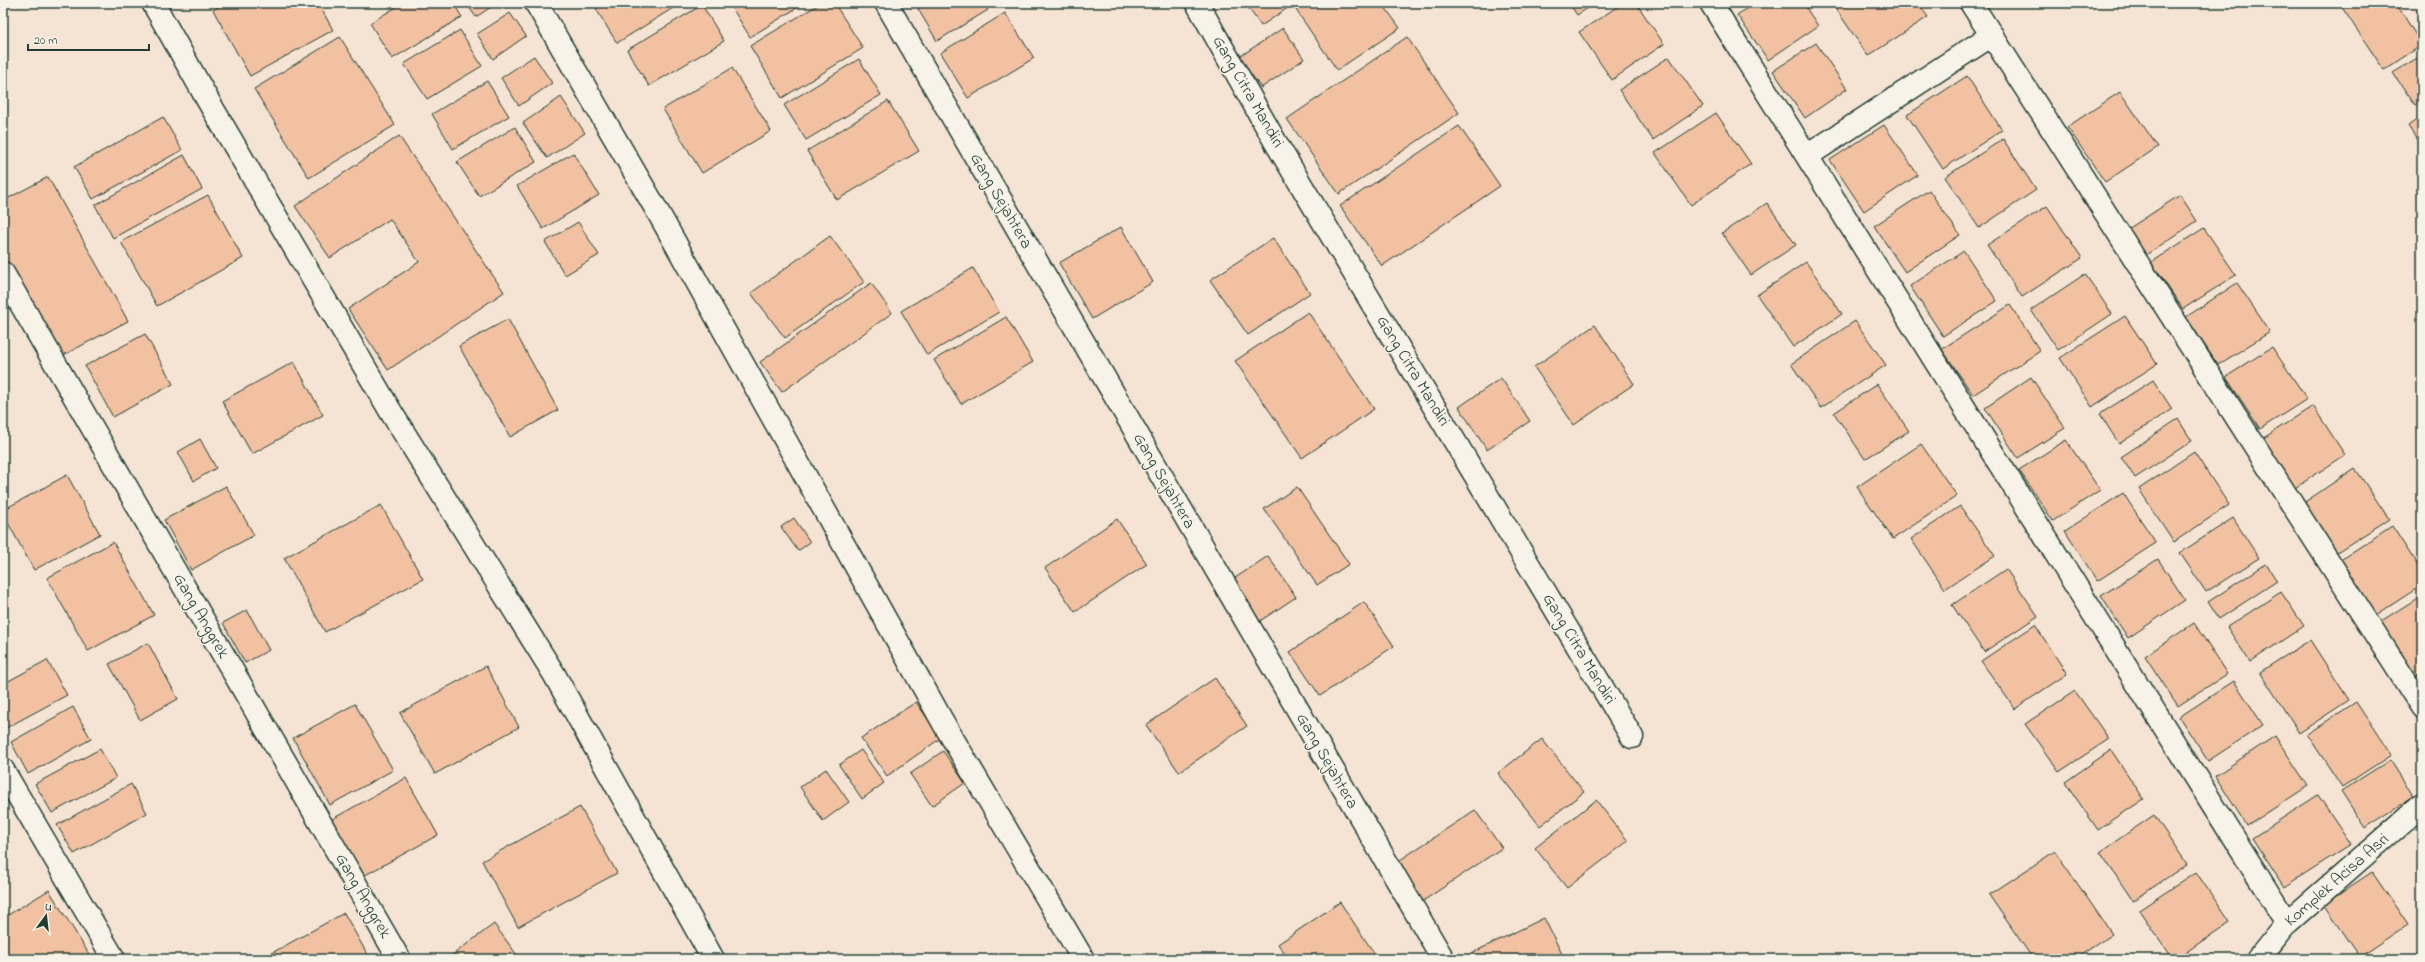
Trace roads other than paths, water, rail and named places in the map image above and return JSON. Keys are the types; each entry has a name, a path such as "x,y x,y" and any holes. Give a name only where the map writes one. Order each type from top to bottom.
{"street":[{"path":"153,3 214,111 391,412 554,674 713,959"},
{"path":"536,3 659,214 944,724 1084,959"},
{"name":"Gang Sejahtera","path":"886,3 1443,959"},
{"name":"Gang Citra Mandiri","path":"1197,3 1276,143 1632,737"},
{"path":"1711,3 2287,923"},
{"path":"1971,3 2422,708"},
{"path":"1807,156 1992,35"},
{"name":"Gang Anggrek","path":"3,273 399,959"},
{"path":"3,770 114,959"},
{"name":"Komplek Acisa Asri","path":"2258,959 2287,923 2422,805"}]}
